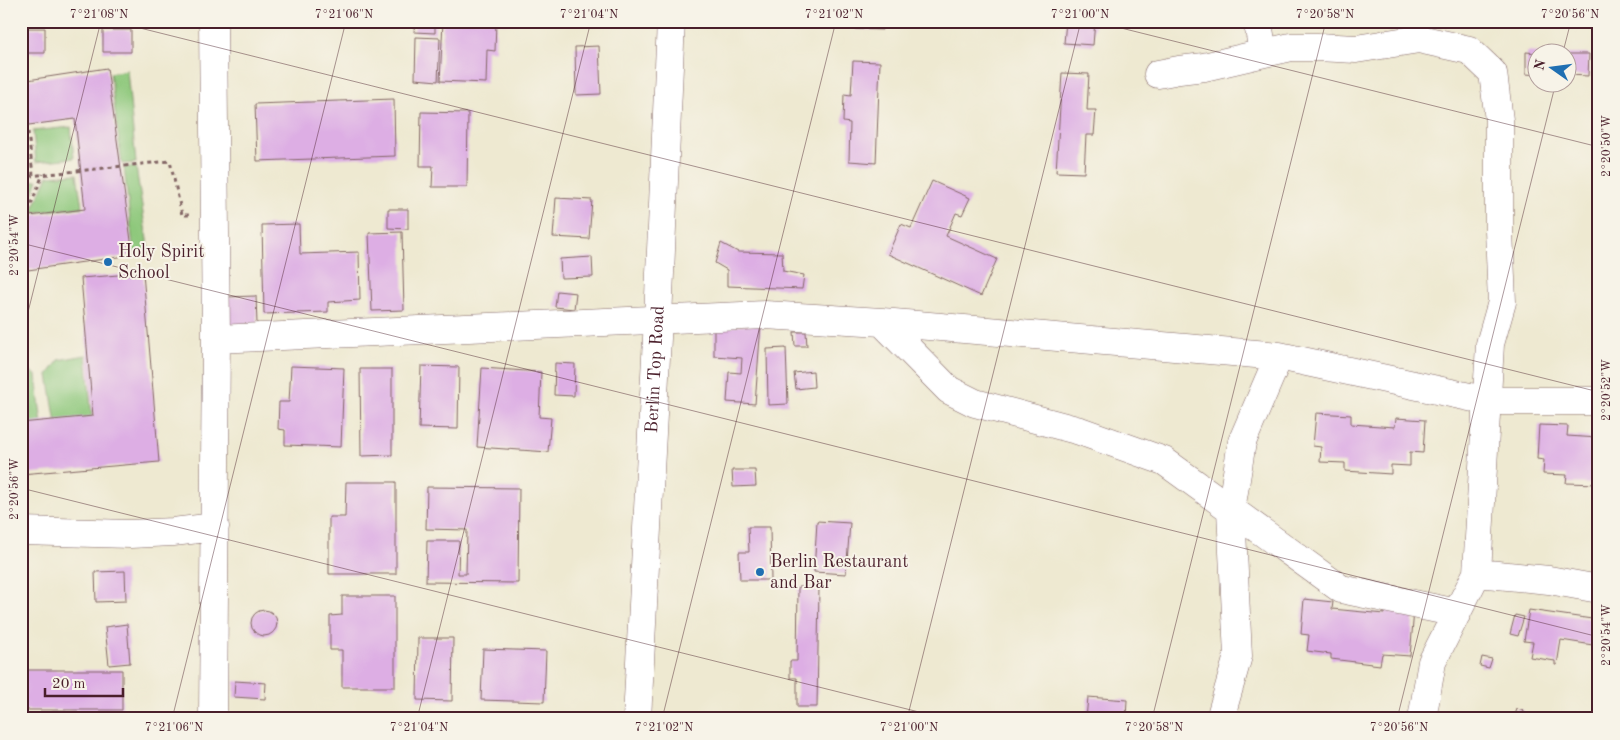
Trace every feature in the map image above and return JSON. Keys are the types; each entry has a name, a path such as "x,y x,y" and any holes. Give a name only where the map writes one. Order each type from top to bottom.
{"street":[{"path":"213,21 216,339 213,719"},
{"name":"Berlin Top Road","path":"637,719 672,21"},
{"path":"1256,21 1263,53"},
{"path":"1158,74 1204,67 1291,47 1317,46 1356,49 1418,39 1469,50 1493,73 1499,120 1499,230 1502,302 1490,344 1477,573 1432,662 1422,719"},
{"path":"216,339 765,315 882,322 1279,356 1488,401 1599,401"},
{"path":"882,322 949,390 975,403 1080,431 1164,461 1341,589 1457,613"},
{"path":"1220,719 1238,656 1231,510 1242,442 1279,356"},
{"path":"21,531 130,534 173,532 215,527"},
{"path":"1477,573 1549,580 1599,589"}],"path":[{"path":"28,132 33,175"},
{"path":"21,177 43,173 170,161 182,216 215,215"},
{"path":"28,212 43,173"}],"green space":[{"path":"127,70 136,163 122,164 110,73"},
{"path":"71,127 74,158 36,162 33,131"},
{"path":"124,167 136,167 149,253 134,255"},
{"path":"77,174 82,207 31,213 48,176"},
{"path":"38,180 25,215 21,216 21,184"},
{"path":"86,355 92,419 56,423 48,375 59,360"},
{"path":"21,364 36,375 42,425 21,427"}],"building":[{"path":"415,21 435,21 435,33 414,32"},
{"path":"443,21 519,21 519,24 496,23 495,51 487,50 486,83 440,81"},
{"path":"763,21 798,21 797,25 763,23"},
{"path":"855,21 883,21 882,30 855,29"},
{"path":"1066,21 1095,21 1093,45 1064,43"},
{"path":"21,28 45,28 45,53 21,53"},
{"path":"103,30 131,30 131,52 103,52"},
{"path":"416,37 440,38 438,81 415,79"},
{"path":"599,46 601,94 576,95 575,47"},
{"path":"1526,52 1528,52 1528,74 1526,74"},
{"path":"1578,54 1589,54 1588,76 1578,76"},
{"path":"853,61 880,62 876,163 849,161 850,123 843,122 844,94 851,95"},
{"path":"107,68 133,255 21,271 21,217 85,209 75,119 21,126 21,81"},
{"path":"1062,73 1089,74 1087,110 1096,110 1094,135 1086,135 1084,173 1056,172"},
{"path":"394,99 395,156 257,161 255,104"},
{"path":"421,112 468,113 467,187 432,187 433,166 420,166"},
{"path":"932,181 970,198 962,215 956,213 946,236 997,259 981,296 888,254 901,224 911,228"},
{"path":"556,198 592,200 589,239 553,237"},
{"path":"388,209 408,209 408,229 388,228"},
{"path":"299,224 300,254 359,252 360,300 328,302 328,312 264,314 262,225"},
{"path":"402,232 404,310 372,311 369,233"},
{"path":"721,243 738,252 782,253 783,271 804,275 802,289 727,286 727,270 715,263"},
{"path":"592,257 593,277 561,278 560,259"},
{"path":"143,273 159,462 21,474 21,423 93,416 81,278"},
{"path":"557,291 576,293 574,309 555,307"},
{"path":"256,296 257,324 225,325 224,297"},
{"path":"761,324 755,404 727,402 729,372 741,373 742,358 714,356 714,328"},
{"path":"794,332 806,332 807,346 795,346"},
{"path":"786,348 788,404 768,405 767,349"},
{"path":"555,363 575,364 574,396 554,395"},
{"path":"291,366 344,368 341,447 285,445 285,430 278,429 279,402 289,402"},
{"path":"421,366 459,367 458,429 419,428"},
{"path":"482,368 541,372 539,417 551,418 548,452 477,447"},
{"path":"360,369 392,369 392,455 361,456"},
{"path":"813,371 814,387 796,389 794,373"},
{"path":"1316,413 1351,415 1351,424 1395,427 1396,418 1425,420 1423,453 1410,452 1410,466 1391,465 1391,474 1345,471 1345,463 1320,462 1321,447 1313,446"},
{"path":"1539,425 1568,426 1567,436 1599,438 1599,484 1566,483 1567,475 1543,474 1544,460 1537,459"},
{"path":"732,470 755,470 756,486 733,487"},
{"path":"346,482 396,482 396,574 329,574 329,517 345,517"},
{"path":"427,487 519,488 518,583 426,582 427,541 459,541 458,574 466,574 467,530 426,529"},
{"path":"817,521 850,523 846,574 814,572"},
{"path":"748,527 770,527 771,580 740,580 739,552 749,552"},
{"path":"125,571 126,601 96,602 95,572"},
{"path":"798,587 819,587 817,707 797,707 797,678 790,678 790,661 797,661"},
{"path":"342,596 395,596 395,687 342,687 342,650 330,650 330,616 342,615"},
{"path":"1304,599 1333,602 1332,609 1384,614 1385,607 1414,611 1410,656 1382,654 1380,665 1331,659 1331,654 1307,651 1309,635 1301,634"},
{"path":"264,610 274,613 277,623 274,633 264,636 254,633 251,623 254,613"},
{"path":"1529,610 1599,620 1599,646 1561,640 1557,665 1555,665 1555,661 1530,657 1533,642 1524,641"},
{"path":"1515,615 1524,617 1518,636 1510,634"},
{"path":"127,624 130,663 109,665 105,627"},
{"path":"418,638 453,638 452,701 417,700"},
{"path":"483,649 546,651 544,702 481,700"},
{"path":"1482,657 1492,659 1489,668 1480,666"},
{"path":"24,670 122,670 122,710 24,710"},
{"path":"235,681 266,683 265,699 234,697"},
{"path":"1088,697 1127,700 1126,719 1086,719"},
{"path":"1517,709 1524,711 1522,719 1514,718"}],"place":[{"name":"Holy Spirit School","path":"108,262"},
{"name":"Berlin Restaurant and Bar","path":"760,572"}]}
